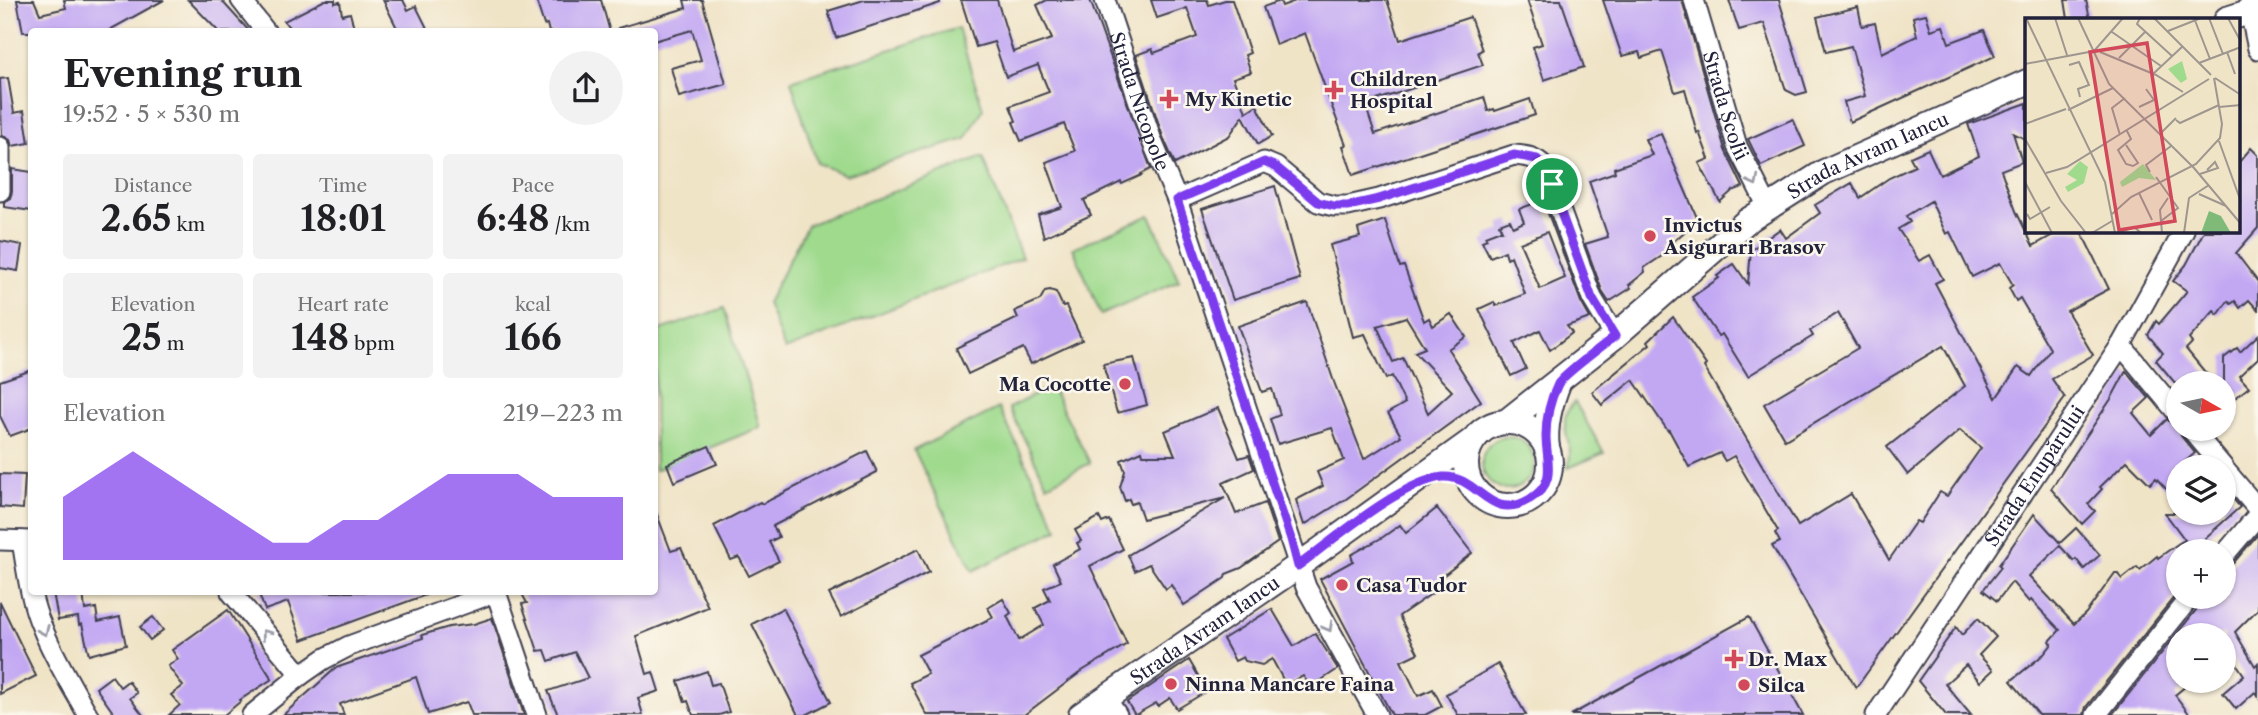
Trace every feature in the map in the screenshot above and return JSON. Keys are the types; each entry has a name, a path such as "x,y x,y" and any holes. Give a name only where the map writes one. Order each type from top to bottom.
{"street":[{"path":"241,0 263,28"},
{"name":"Strada Nicopole","path":"1105,0 1152,141 1177,200 1298,566 1306,587 1377,715"},
{"name":"Strada Școlii","path":"1694,0 1737,146 1768,207"},
{"path":"2246,10 2258,49"},
{"name":"Strada Avram Iancu","path":"1506,422 1615,336 1747,221 1768,207 1824,172 2025,83"},
{"path":"0,147 0,191"},
{"path":"1177,200 1264,162 1276,167 1318,202 1348,206 1379,199 1514,155 1537,159 1544,166 1592,298 1615,336"},
{"name":"Strada Enupărului","path":"1876,715 2121,345 2183,233"},
{"path":"2121,345 2166,399"},
{"path":"1547,449 1534,431 1521,424 1506,422 1485,428 1473,440 1467,453 1466,466 1472,486 1483,498 1498,504 1514,505 1529,500 1540,490 1547,478 1549,464 1546,435 1548,412 1559,381"},
{"name":"Strada Avram Iancu","path":"1081,715 1111,706 1473,440"},
{"path":"2201,441 2213,455"},
{"name":"Strada Avram Iancu","path":"1405,489 1446,477 1464,481 1472,486"},
{"path":"2236,482 2258,509"},
{"path":"2236,541 2258,515"},
{"path":"0,540 27,541 28,563"},
{"path":"32,595 41,626 61,669 89,715"},
{"path":"234,595 301,675"},
{"path":"251,715 301,675 349,646 488,595"},
{"path":"497,595 537,715"},
{"path":"2096,715 2180,609"}],"green space":[{"path":"958,28 983,109 966,139 845,175 817,163 791,81"},
{"path":"983,157 1022,258 785,350 767,303 807,225"},
{"path":"1150,215 1179,281 1101,315 1073,248"},
{"path":"724,308 761,427 658,469 658,331"},
{"path":"1051,386 1090,463 1047,485 1009,408"},
{"path":"1575,402 1604,453 1568,468 1570,451 1565,419"},
{"path":"999,408 1058,529 973,571 914,450"},
{"path":"1508,437 1527,444 1534,463 1527,482 1508,489 1489,482 1482,463 1489,444"}],"building":[{"path":"17,0 34,0 40,14 66,8 64,0 164,0 113,28 28,28 28,32 23,32"},
{"path":"188,0 221,0 246,28 215,28"},
{"path":"325,0 335,0 335,3 340,2 342,15 350,13 354,28 290,28 284,21"},
{"path":"383,0 403,0 408,10 416,6 427,28 397,28"},
{"path":"536,0 601,0 609,28 548,28 547,24 544,25"},
{"path":"684,0 702,0 726,84 679,97 671,68 701,60 692,30 658,40 658,28 618,28 686,8"},
{"path":"864,0 940,0 940,3 836,38 828,11"},
{"path":"961,0 997,0 1013,52 1052,39 1037,5 1047,0 1090,0 1151,169 1084,200 1091,215 1044,237 1038,215 1062,207 1046,162 1075,151 1064,124 1021,141 1010,106 1049,92 1038,65 1006,77 994,42 976,47"},
{"path":"1151,0 1207,0 1209,5 1232,0 1250,53 1245,55 1251,72 1233,78 1246,112 1257,105 1272,136 1258,144 1243,116 1229,136 1175,164 1163,137 1136,55 1152,49 1154,53 1197,37 1187,8 1157,18"},
{"path":"1298,0 1387,0 1400,40 1470,17 1482,50 1478,52 1483,65 1365,104 1375,134 1484,97 1488,111 1530,99 1535,115 1353,175 1343,146 1346,145 1305,33 1276,45 1263,7 1280,1 1282,6"},
{"path":"1527,0 1561,0 1584,67 1544,80 1533,47 1542,44"},
{"path":"1603,0 1682,0 1725,150 1743,187 1732,191 1720,202 1699,163 1709,159 1699,132 1697,133 1685,89 1675,92 1662,51 1641,58 1639,52 1622,56"},
{"path":"1729,0 1779,0 1807,92 1796,95 1786,90 1764,23 1739,30"},
{"path":"2065,0 2086,0 2090,18 2068,18"},
{"path":"1858,7 1862,26 1875,23 1882,53 1917,36 1913,17 1926,14 1931,30 1943,26 1949,43 1984,30 1995,56 1850,122 1844,102 1865,96 1851,46 1826,52 1817,17"},
{"path":"8,78 14,113 24,111 28,143 12,146 10,140 2,135 0,79"},
{"path":"2025,104 2025,139 2013,133 2022,162 2001,170 2025,233 2033,246 2056,233 2082,233 2109,289 2067,311 2093,355 2052,379 2065,398 1856,688 1772,546 1780,542 1775,533 1778,531 1734,456 1725,461 1720,453 1689,467 1669,430 1633,380 1602,405 1592,392 1650,344 1648,341 1673,317 1706,365 1704,367 1798,526 1851,494 1889,560 1916,521 1920,523 1940,492 1947,496 1981,448 1960,430 1908,475 1887,447 1965,386 1943,346 1785,440 1764,404 1858,348 1838,313 1810,331 1813,336 1748,376 1722,334 1718,336 1692,297 1734,264 1748,284 1751,250 1780,229 1786,238 1820,213 1815,205 1852,183 1860,198 1889,178 1915,166 1910,157 1928,149 1940,175 1979,156 1968,124","holes":["1931,201 1946,234 1950,232 1972,277 2000,263 2013,285 2009,288 2016,301 2020,298 2050,349 2031,376 2018,367 1996,398 1935,283 1943,279 1930,255 1919,261 1898,229 1910,222 1906,216"]},
{"path":"1793,119 1805,146 1761,166 1748,139"},
{"path":"1661,134 1698,220 1666,248 1668,252 1644,268 1645,272 1629,285 1631,288 1609,302 1603,293 1585,244 1608,237 1589,181 1615,172 1614,168 1652,155 1645,139"},
{"path":"2251,148 2258,155 2258,228 2236,253 2258,282 2258,310 2249,300 2240,308 2235,301 2231,304 2228,301 2218,315 2214,311 2189,339 2192,343 2186,349 2204,371 2166,372 2156,360 2163,353 2148,335 2156,321 2159,324 2187,291 2173,281 2186,265 2203,233 2240,233 2240,161"},
{"path":"12,169 28,171 28,210 4,207 4,202 10,198"},
{"path":"1275,186 1300,279 1233,300 1202,209"},
{"path":"1543,200 1581,302 1590,318 1567,326 1572,333 1550,350 1540,330 1514,343 1526,369 1511,376 1479,309 1494,302 1496,306 1525,294 1511,256 1507,258 1505,251 1490,257 1482,241 1487,239 1485,236 1502,231 1499,224 1510,220 1513,227 1524,222 1519,209","holes":["1547,232 1565,278 1540,289 1520,243"]},
{"path":"1385,220 1400,267 1404,266 1424,321 1429,318 1433,326 1451,314 1466,337 1448,349 1481,401 1346,499 1304,525 1296,500 1323,486 1317,472 1344,460 1332,428 1278,444 1270,419 1280,415 1272,389 1262,392 1238,326 1307,302 1364,459 1401,436 1388,413 1405,403 1392,376 1386,379 1365,334 1353,337 1330,245 1360,237 1358,229","holes":["1406,317 1425,348 1415,352 1452,391 1428,413 1403,358 1393,362 1377,326"]},
{"path":"0,241 22,245 18,271 0,268"},
{"path":"1045,291 1056,292 1063,307 1066,306 1082,340 1031,364 1023,348 968,374 956,348 1018,318 1015,311 1040,300"},
{"path":"2258,335 2258,358 2239,376 2249,387 2236,397 2236,371 2224,371 2224,358 2237,348 2240,352"},
{"name":"Ma Cocotte","path":"1134,358 1147,405 1117,413 1103,364"},
{"path":"28,371 28,429 10,436 0,416 0,381"},
{"path":"2126,371 2149,398 2133,413 2151,435 2166,420 2166,441 2185,441 2195,453 2166,455 2166,489 2156,478 2150,484 2127,461 2100,487 2102,489 2088,504 2095,511 2082,524 2051,489 2111,399"},
{"path":"1218,408 1239,458 1249,455 1254,469 1223,483 1236,514 1265,503 1278,542 1241,568 1226,574 1225,578 1184,605 1171,585 1166,589 1149,564 1135,571 1128,555 1225,498 1143,519 1137,502 1131,504 1129,499 1125,501 1120,487 1125,471 1121,460 1142,451 1143,455 1175,455 1165,431"},
{"path":"709,446 717,464 674,482 667,464"},
{"path":"867,451 877,472 773,526 779,537 769,542 779,561 749,576 739,557 731,560 714,526"},
{"path":"0,474 25,475 23,509 0,507"},
{"path":"1437,508 1472,553 1439,579 1444,585 1399,616 1418,653 1401,661 1418,696 1433,689 1442,706 1425,715 1392,715 1320,579 1353,561 1351,555 1400,525 1406,533"},
{"path":"2034,514 2060,543 2076,528 2100,555 2084,569 2060,546 2029,576 2074,624 2086,613 2115,573 2122,579 2137,567 2140,570 2157,556 2158,558 2166,552 2166,607 2086,707 2084,715 2039,715 2011,681 2044,654 2052,644 2050,641 2060,630 2031,600 2029,602 2012,582 1997,601 1983,590 2001,567 1999,565"},
{"path":"658,517 671,551 681,548 708,607 636,636 647,674 653,672 659,691 638,698 643,715 558,715 548,691 588,678 575,652 549,661 545,650 538,651 522,604 527,603 523,595 658,595"},
{"path":"1099,517 1102,523 1109,520 1123,549 1090,566 1127,644 1082,671 1024,715 927,715 910,683 928,674 918,655 993,617 988,608 1003,599 1011,613 1007,616 1019,640 1044,625 1035,608 1050,600 1044,588 1061,581 1053,564 1080,549 1077,543 1081,541 1075,530"},
{"path":"2174,525 2220,525 2206,539 2184,539"},
{"path":"2258,534 2258,609 2236,631 2236,623 2186,623 2197,609 2236,609 2236,560"},
{"path":"918,549 929,572 841,617 829,594"},
{"path":"54,595 83,595 85,610 96,608 98,622 120,617 126,645 89,655 78,617 58,620"},
{"path":"259,595 426,595 302,640 288,602 265,610"},
{"path":"0,602 36,676 0,694"},
{"path":"783,608 831,702 806,715 798,715 752,624"},
{"path":"1272,609 1294,646 1315,633 1338,669 1311,687 1303,676 1286,685 1272,659 1262,665 1245,661 1243,657 1235,661 1223,639"},
{"path":"228,610 272,679 240,700 224,715 169,715 180,705 171,695 183,686 168,666 178,659 172,650"},
{"path":"153,617 163,630 150,640 140,627"},
{"path":"1749,617 1803,715 1571,715 1653,670"},
{"path":"492,618 524,715 472,715 467,702 428,714 416,677 340,704 344,715 283,715 336,668 423,638 422,635"},
{"path":"1978,618 1996,637 1979,655 1993,670 1980,682 1966,665 1945,684 1971,715 1946,715 1918,681 1956,627 1962,635"},
{"path":"2236,634 2255,666 2258,663 2258,697 2255,692 2236,709 2223,693 2236,693 2236,682 2244,675 2236,663"},
{"path":"2166,648 2166,693 2177,693 2175,695 2190,715 2112,715"},
{"path":"1189,660 1207,691 1177,709 1170,698 1135,715 1127,702"},
{"path":"1498,664 1526,715 1458,715 1446,694"},
{"path":"707,671 711,685 719,683 729,712 719,715 693,715 688,701 685,702 678,681"},
{"path":"112,676 120,687 128,681 137,693 130,698 143,715 115,715 96,688"}],"place":[{"name":"Children Hospital","path":"1334,90"},
{"name":"My Kinetic","path":"1169,99"},
{"name":"Invictus Asigurari Brasov","path":"1650,236"},
{"name":"Ma Cocotte","path":"1125,384"},
{"name":"Casa Tudor","path":"1342,585"},
{"name":"Dr. Max","path":"1734,659"},
{"name":"Ninna Mancare Faina","path":"1171,684"},
{"name":"Silca","path":"1744,685"}],"route":[{"path":"1514,155 1537,159 1544,166 1552,184 1592,298 1615,336 1559,381 1548,412 1546,442 1549,471 1544,485 1529,500 1506,505 1483,498 1464,481 1437,478 1405,489 1298,566 1177,200 1264,162 1276,167 1318,202 1334,206 1348,206 1379,199 1514,155"}]}
